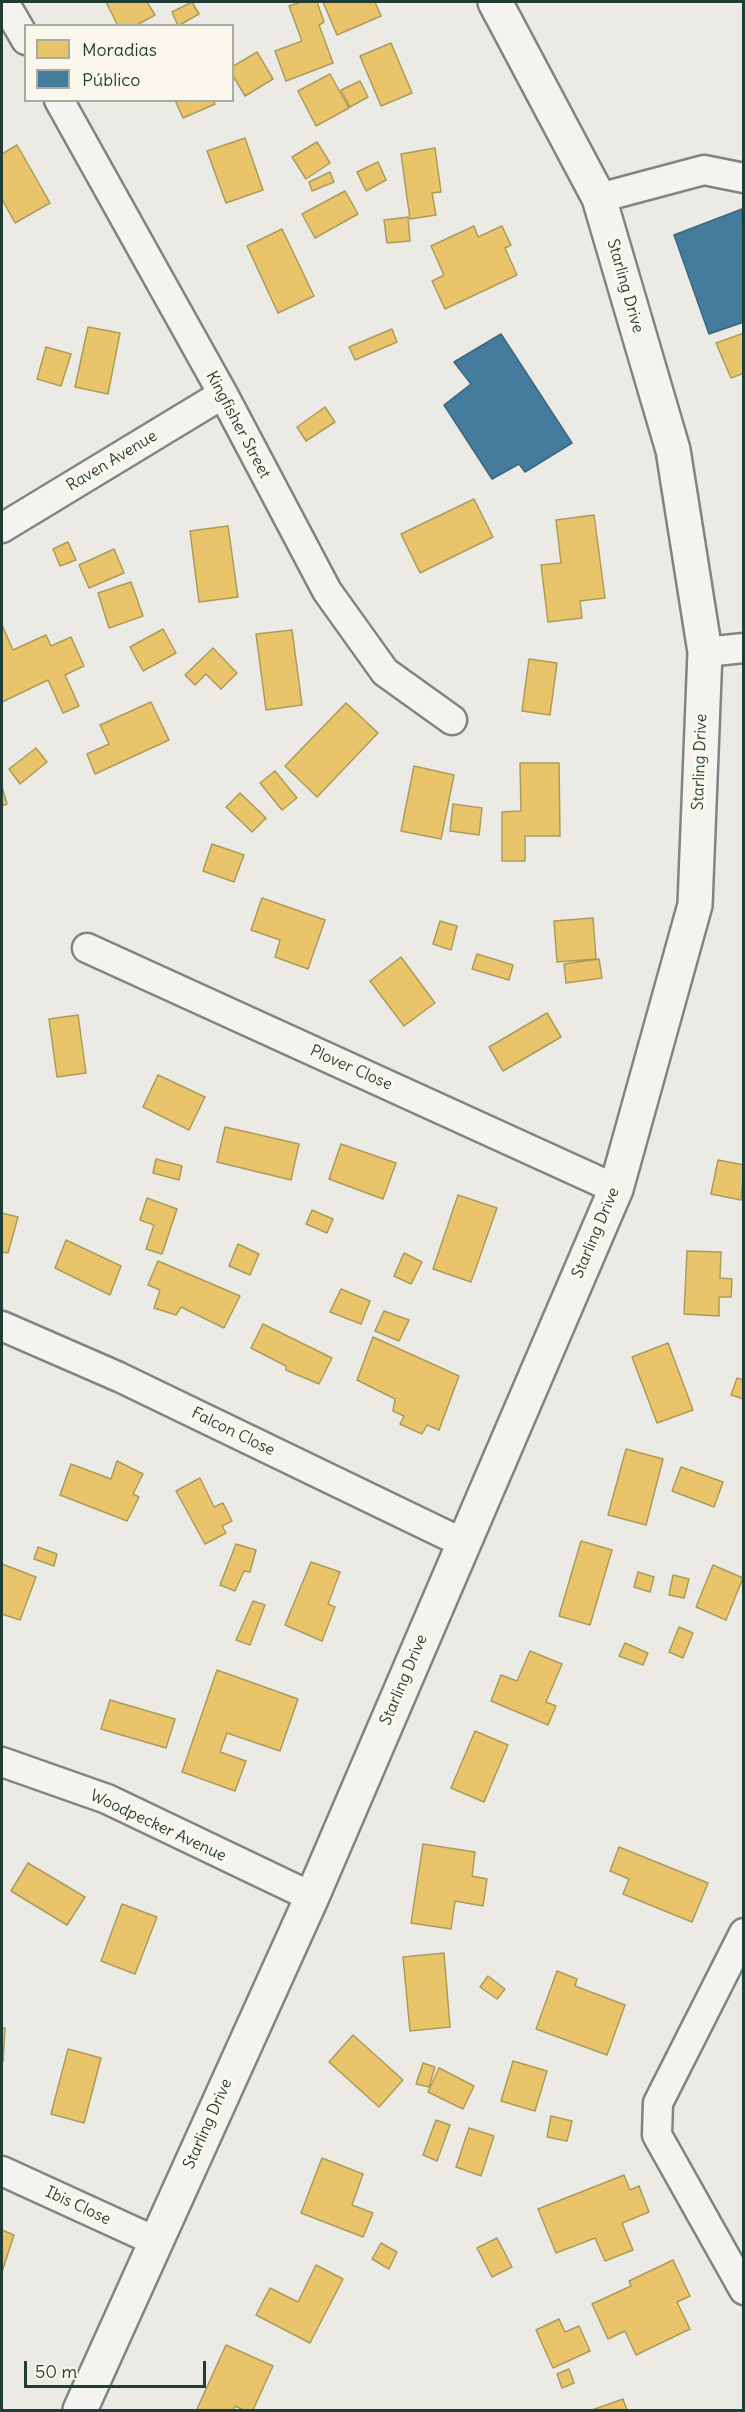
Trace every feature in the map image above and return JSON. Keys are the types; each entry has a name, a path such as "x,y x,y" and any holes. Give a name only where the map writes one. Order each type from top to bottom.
{"street":[{"path":"4,2 24,37"},
{"name":"Starling Drive","path":"80,2410 312,1897 616,1189 695,905 705,652 673,450 599,198 495,2"},
{"name":"Kingfisher Street","path":"60,102 223,394 327,591 385,672 452,720"},
{"path":"599,198 704,170 744,178"},
{"name":"Raven Avenue","path":"2,528 223,394"},
{"path":"705,652 744,648"},
{"name":"Plover Close","path":"87,948 616,1189"},
{"name":"Falcon Close","path":"2,1326 119,1377 463,1543"},
{"name":"Woodpecker Avenue","path":"2,1762 107,1800 312,1897"},
{"path":"744,1933 658,2103 657,2135 744,2290"},
{"name":"Ibis Close","path":"2,2171 155,2241"}],"building: Moradias":[{"path":"106,2 147,2 155,15 139,24 117,24"},
{"path":"192,2 199,14 182,24 177,24 172,12"},
{"path":"301,2 317,2 324,22 319,25 333,63 286,81 275,51 302,41 289,6"},
{"path":"323,2 375,2 381,16 337,35"},
{"path":"391,43 412,93 381,106 360,56"},
{"path":"257,52 273,79 245,96 234,77 234,66"},
{"path":"330,74 349,108 316,126 298,91"},
{"path":"360,81 368,97 350,107 341,90"},
{"path":"176,102 214,102 215,104 183,118"},
{"path":"245,138 263,190 226,203 207,151"},
{"path":"317,142 330,163 306,179 292,157"},
{"path":"17,145 50,203 15,223 2,199 2,154"},
{"path":"435,148 441,192 432,193 436,215 410,219 401,154"},
{"path":"378,162 386,180 366,191 357,172"},
{"path":"330,172 334,182 312,191 309,182"},
{"path":"345,191 358,214 315,238 302,214"},
{"path":"408,217 410,241 387,243 384,220"},
{"path":"474,226 478,237 502,226 511,245 505,248 517,275 445,309 432,281 444,275 431,246"},
{"path":"282,229 314,296 278,313 247,246"},
{"path":"88,327 120,333 108,394 75,387"},
{"path":"392,329 397,342 355,360 349,347"},
{"path":"744,333 744,373 731,378 716,343"},
{"path":"46,347 71,354 61,386 37,379"},
{"path":"325,407 335,422 306,441 297,427"},
{"path":"474,499 493,537 420,573 401,534"},
{"path":"594,515 605,598 580,601 582,618 548,622 541,565 561,563 556,520"},
{"path":"228,526 238,597 199,602 190,531"},
{"path":"68,542 76,560 60,566 53,549"},
{"path":"114,549 124,573 89,588 79,565"},
{"path":"131,582 143,616 109,628 98,593"},
{"path":"2,625 13,650 46,635 51,646 71,637 84,666 65,675 79,706 63,713 48,680 2,702"},
{"path":"163,629 176,653 143,671 130,647"},
{"path":"292,630 302,705 266,710 256,634"},
{"path":"213,648 237,673 221,689 206,674 195,685 185,675"},
{"path":"529,659 557,663 550,715 522,711"},
{"path":"151,702 169,740 95,774 87,754 109,744 100,725"},
{"path":"346,703 378,733 317,797 285,766"},
{"path":"36,748 47,762 20,784 9,769"},
{"path":"520,763 559,763 560,836 525,836 525,861 502,861 502,812 521,811"},
{"path":"414,766 454,775 441,839 401,831"},
{"path":"275,771 297,798 282,810 260,783"},
{"path":"2,787 7,804 2,806"},
{"path":"240,793 266,818 252,832 226,807"},
{"path":"453,804 482,808 479,835 450,831"},
{"path":"212,844 244,855 234,882 203,871"},
{"path":"262,898 325,920 308,969 275,957 280,940 251,930"},
{"path":"593,918 596,959 557,962 554,921"},
{"path":"440,921 457,926 451,950 433,944"},
{"path":"477,954 513,965 509,980 472,969"},
{"path":"401,957 435,1003 404,1026 370,981"},
{"path":"599,959 602,978 566,983 564,964"},
{"path":"547,1013 561,1037 503,1071 489,1047"},
{"path":"78,1015 86,1073 57,1077 49,1019"},
{"path":"158,1075 205,1097 189,1130 143,1107"},
{"path":"225,1127 299,1144 291,1180 217,1162"},
{"path":"341,1144 396,1163 383,1199 329,1179"},
{"path":"156,1159 182,1166 179,1180 153,1173"},
{"path":"718,1160 744,1165 741,1200 711,1194"},
{"path":"458,1195 497,1208 471,1282 433,1269"},
{"path":"147,1198 177,1209 162,1254 146,1249 154,1225 140,1220"},
{"path":"312,1210 333,1219 327,1233 306,1224"},
{"path":"2,1213 18,1217 8,1253 2,1252"},
{"path":"66,1240 121,1266 110,1295 55,1268"},
{"path":"238,1244 259,1254 250,1275 229,1266"},
{"path":"687,1251 721,1252 720,1278 732,1279 731,1297 719,1297 719,1316 684,1314"},
{"path":"404,1253 422,1262 411,1284 394,1276"},
{"path":"158,1261 240,1296 224,1328 181,1307 176,1315 154,1308 160,1290 148,1285"},
{"path":"341,1289 370,1301 361,1324 330,1312"},
{"path":"384,1311 409,1320 399,1341 375,1331"},
{"path":"263,1324 332,1358 319,1384 286,1370 286,1366 251,1348"},
{"path":"373,1337 459,1376 439,1430 427,1425 422,1434 400,1424 404,1416 393,1411 395,1399 357,1380"},
{"path":"668,1343 693,1410 657,1423 632,1357"},
{"path":"737,1378 744,1380 744,1399 731,1395"},
{"path":"626,1449 663,1459 646,1525 608,1515"},
{"path":"117,1461 143,1474 133,1494 139,1497 127,1521 60,1495 71,1464 111,1479"},
{"path":"681,1467 723,1482 714,1507 672,1491"},
{"path":"200,1478 214,1507 223,1503 232,1521 222,1526 226,1533 205,1544 176,1491"},
{"path":"581,1541 612,1550 590,1625 559,1616"},
{"path":"236,1544 256,1550 250,1572 244,1571 235,1591 220,1585"},
{"path":"38,1547 57,1554 54,1566 34,1559"},
{"path":"311,1562 340,1572 328,1604 335,1607 322,1641 285,1625"},
{"path":"2,1564 36,1577 20,1620 2,1614"},
{"path":"713,1565 743,1578 726,1620 696,1607"},
{"path":"638,1572 654,1577 650,1592 634,1587"},
{"path":"673,1575 689,1579 684,1598 669,1595"},
{"path":"253,1601 265,1605 250,1645 236,1640"},
{"path":"679,1627 693,1633 683,1658 669,1652"},
{"path":"625,1643 648,1653 643,1665 619,1656"},
{"path":"530,1651 562,1664 546,1702 556,1706 548,1725 491,1701 501,1675 517,1681"},
{"path":"217,1670 298,1699 280,1751 227,1733 220,1752 246,1761 235,1791 182,1772"},
{"path":"110,1700 175,1719 166,1748 101,1729"},
{"path":"475,1731 508,1745 484,1802 451,1788"},
{"path":"423,1844 475,1852 472,1876 487,1879 483,1906 455,1901 451,1929 411,1923"},
{"path":"619,1847 708,1883 692,1922 623,1894 629,1879 610,1871"},
{"path":"28,1863 85,1897 67,1925 11,1891"},
{"path":"122,1904 157,1917 135,1974 101,1961"},
{"path":"444,1953 450,2027 410,2031 403,1957"},
{"path":"557,1971 577,1979 575,1986 625,2005 607,2055 536,2029"},
{"path":"488,1976 505,1989 497,1999 480,1987"},
{"path":"2,2028 5,2028 3,2062 2,2062"},
{"path":"353,2035 403,2080 379,2107 329,2062"},
{"path":"68,2049 101,2058 84,2123 51,2114"},
{"path":"513,2061 547,2071 535,2111 501,2101"},
{"path":"423,2063 435,2067 429,2087 416,2084"},
{"path":"439,2068 474,2086 463,2109 428,2092"},
{"path":"551,2116 572,2121 567,2141 547,2137"},
{"path":"436,2120 450,2125 437,2161 423,2155"},
{"path":"469,2128 494,2136 481,2176 456,2167"},
{"path":"322,2158 363,2174 352,2205 373,2213 363,2237 301,2213"},
{"path":"624,2175 630,2190 639,2186 649,2212 622,2223 633,2250 605,2261 595,2238 556,2253 538,2209"},
{"path":"2,2230 14,2235 2,2272"},
{"path":"497,2238 512,2267 492,2277 477,2248"},
{"path":"381,2243 397,2252 389,2269 372,2259"},
{"path":"673,2260 690,2296 677,2302 690,2329 636,2355 625,2331 608,2339 592,2304 631,2286 629,2281"},
{"path":"316,2265 343,2279 310,2343 256,2315 270,2288 298,2302"},
{"path":"559,2319 565,2332 579,2326 590,2351 553,2368 536,2330"},
{"path":"226,2345 273,2366 253,2410 244,2410 235,2406 233,2410 199,2410 197,2409"},
{"path":"569,2369 574,2383 562,2388 557,2374"},
{"path":"623,2399 627,2410 592,2410"}],"building: Público":[{"path":"742,209 744,322 709,334 674,235"},
{"path":"501,334 572,443 525,472 519,464 492,479 444,405 471,384 454,362"}]}
